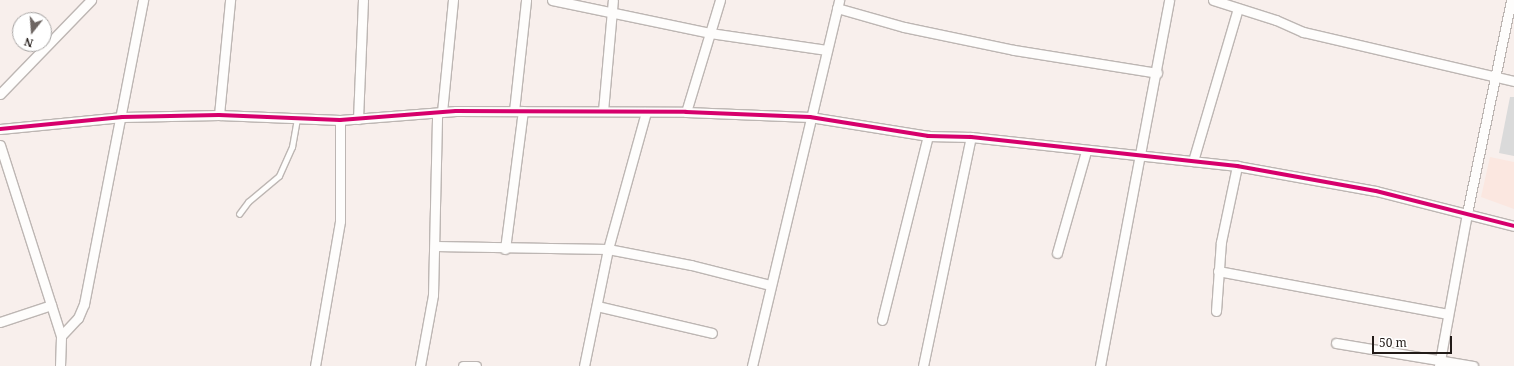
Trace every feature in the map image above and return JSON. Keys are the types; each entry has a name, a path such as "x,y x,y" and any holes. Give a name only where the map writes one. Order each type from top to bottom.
{"street":[{"path":"0,94 91,0"},
{"path":"61,336 78,318 84,304 122,117 143,0"},
{"path":"219,115 230,0"},
{"path":"358,119 363,0"},
{"path":"420,366 433,295 435,246 433,197 439,112 453,0"},
{"path":"505,249 519,111 526,0"},
{"path":"552,0 710,33 827,50"},
{"path":"603,111 613,0"},
{"path":"686,112 720,0"},
{"path":"1100,366 1140,154 1157,73 1169,0"},
{"path":"1213,0 1303,32 1514,81"},
{"path":"1440,363 1467,213 1497,78 1511,0"},
{"path":"752,366 770,285 838,4 904,26 1007,48 1157,73"},
{"path":"1193,161 1238,8"},
{"path":"0,129 122,117 219,115 296,120 340,120 439,112 603,111 686,112 810,117 928,136 971,137 1086,150 1140,154 1237,166 1368,189 1514,226"},
{"path":"584,366 608,250 646,112"},
{"path":"315,366 340,221 340,120"},
{"path":"882,320 928,136"},
{"path":"923,366 971,137"},
{"path":"0,144 61,336 60,366"},
{"path":"1057,253 1086,150"},
{"path":"1216,311 1218,271 1237,166"},
{"path":"435,246 505,249 608,250 691,265 770,285"},
{"path":"1218,271 1448,314"},
{"path":"0,322 51,305"},
{"path":"597,306 712,333"},
{"path":"1336,343 1440,363 1473,366"},
{"path":"463,366 476,366"}],"lane":[{"path":"239,214 248,202 279,176 292,147 296,120"}],"shaded area":[{"path":"1490,157 1514,162 1514,209 1481,197"}],"building":[{"path":"1510,97 1514,97 1514,156 1499,153"}],"cycle path":[{"path":"0,129 122,117 219,115 340,120 456,111 686,112 810,117 928,136 971,137 1237,166 1376,191 1514,226"}]}
